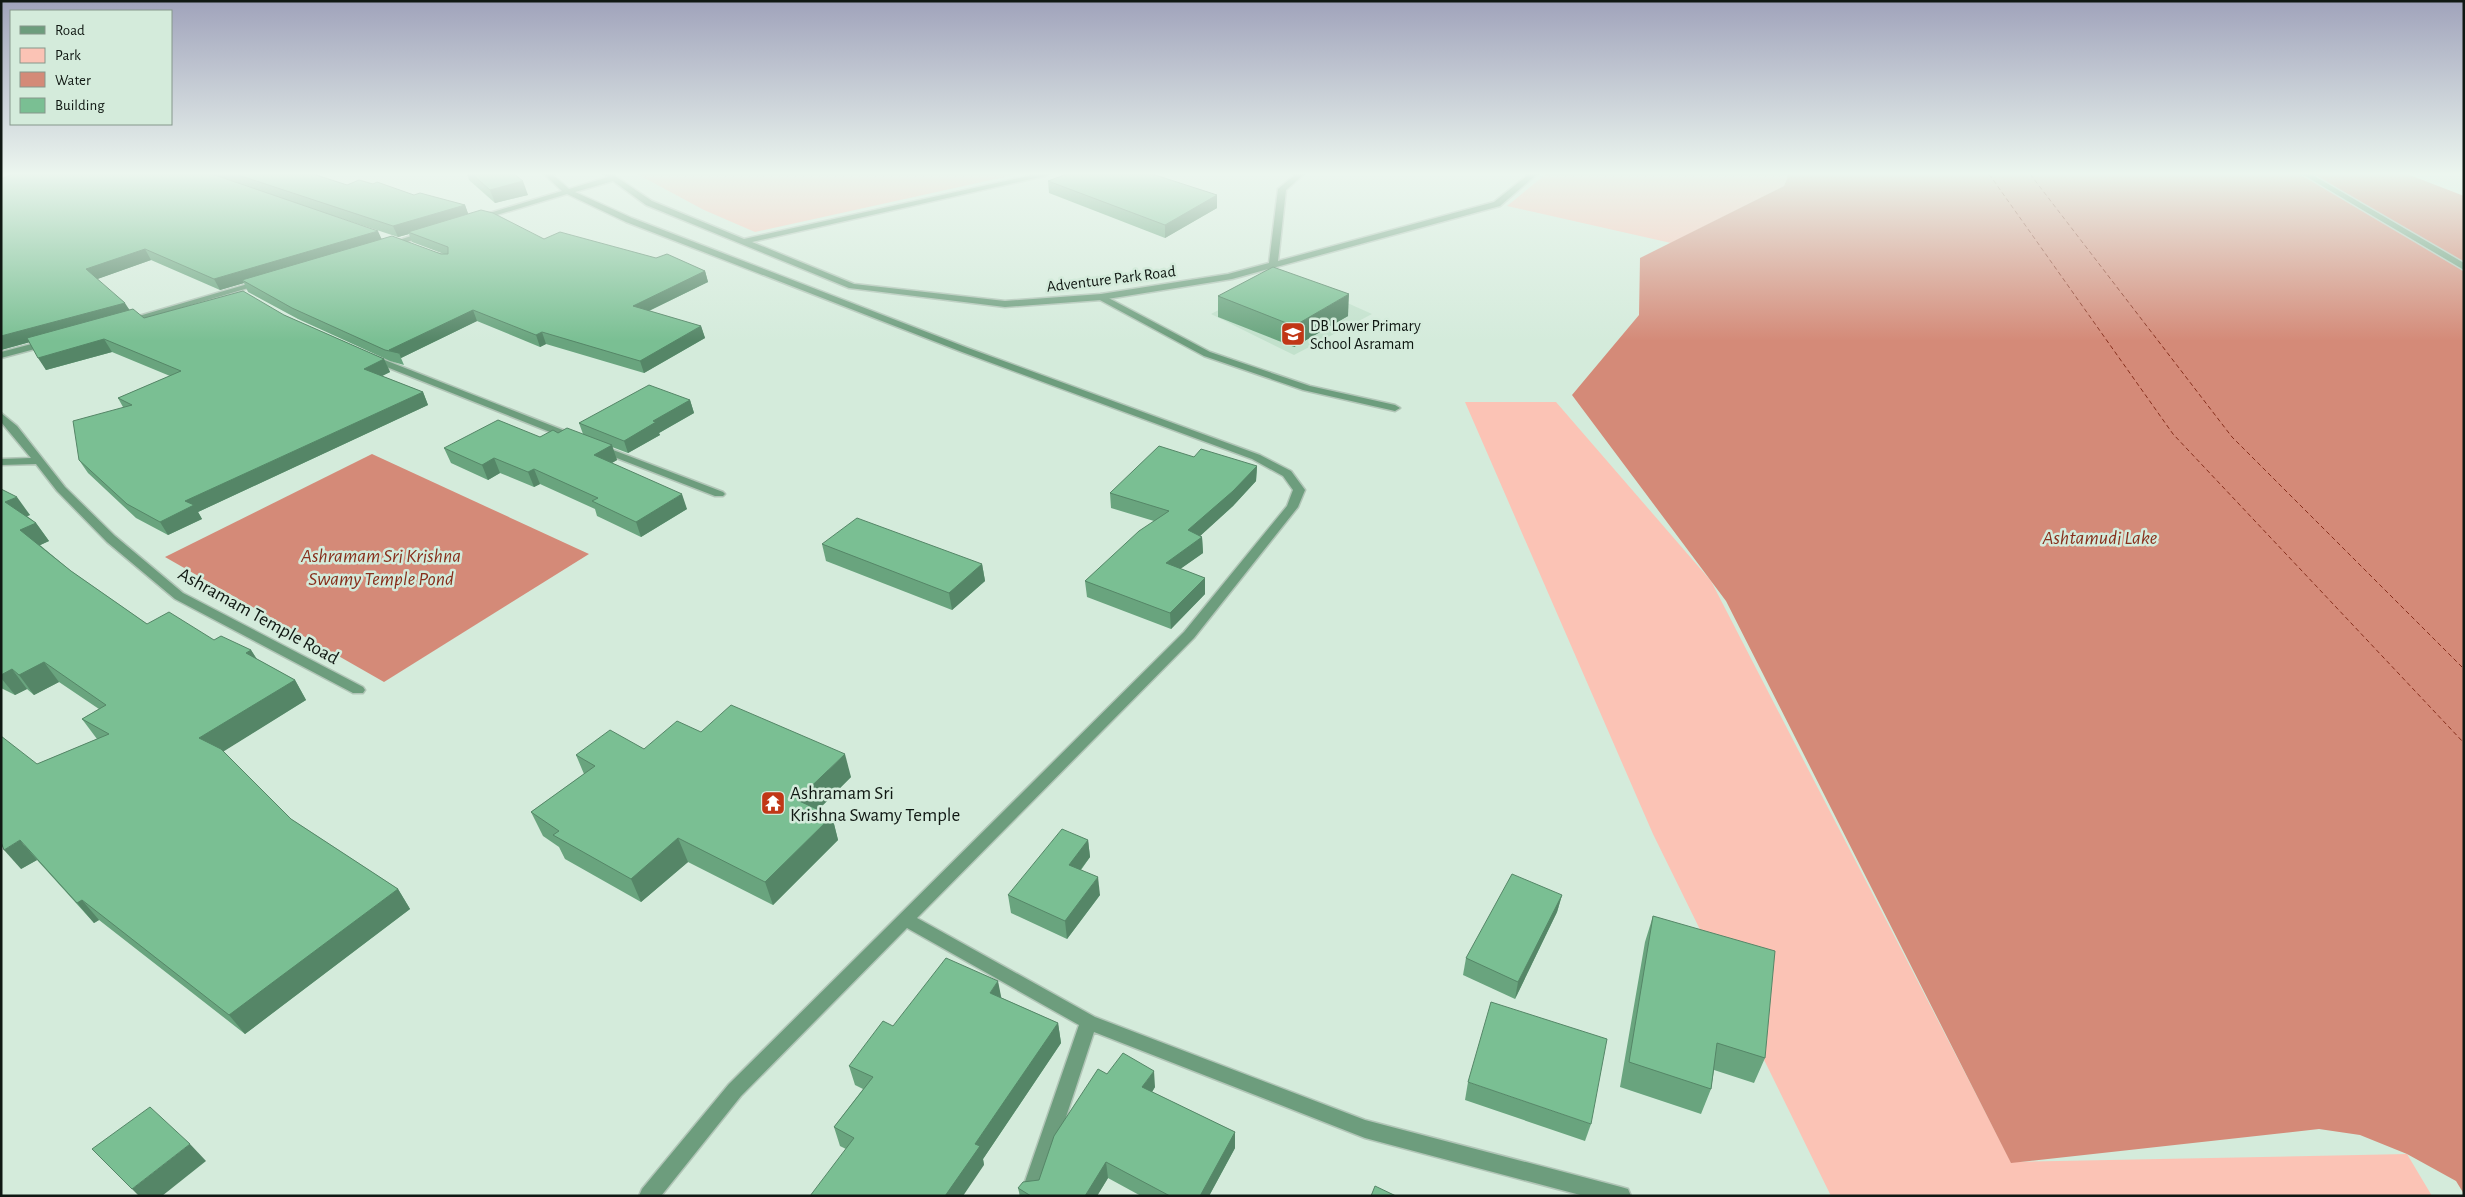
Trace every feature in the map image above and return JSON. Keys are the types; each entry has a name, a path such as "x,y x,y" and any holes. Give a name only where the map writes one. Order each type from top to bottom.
{"street":[{"path":"381,247 435,230"},
{"path":"650,1196 735,1090 1189,635 1292,507 1299,490 1294,478 1282,469 1256,457 655,230"},
{"name":"Adventure Park Road","path":"712,230 852,286 1005,304 1101,297 1229,277 1402,230"},
{"path":"741,242 795,230"},
{"path":"1274,265 1278,230"},
{"path":"2401,230 2464,267"},
{"path":"381,236 415,248"},
{"path":"116,324 273,279"},
{"path":"236,290 252,300"},
{"path":"1101,297 1207,354 1307,388 1394,408"},
{"path":"1,355 58,340"},
{"path":"363,354 719,494"},
{"name":"Ashramam Temple Road","path":"1,416 61,489 111,539 179,596 358,690"},
{"path":"1,462 39,461"},
{"path":"904,919 1090,1022 1365,1129 1621,1196"},
{"path":"1030,1196 1090,1022"}],"shaded area":[{"name":"DB Lower Primary School Asramam","path":"1285,275 1372,314 1294,355 1211,314"}],"green space":[{"path":"750,230 765,230 755,232"},
{"path":"1613,230 1697,230 1671,243"},
{"path":"1465,402 1556,402 1711,581 2011,1162 2407,1154 2432,1196 1831,1196 1653,834"}],"water":[{"name":"Ashtamudi Lake","path":"1696,230 2464,230 2464,1194 2456,1181 2407,1154 2360,1135 2319,1129 2011,1163 1726,601 1572,395 1639,315 1640,258"},
{"name":"Ashramam Sri Krishna Swamy Temple Pond","path":"372,454 589,554 384,682 165,557"}],"building":[{"path":"1,230 378,231 214,279 145,249 86,269 125,303 1,336"},
{"path":"415,230 526,230 544,239 560,232 656,258 667,254 705,271 633,306 701,326 640,361 542,332 536,335 473,310 389,350 399,353 385,350 292,308 242,280 392,236 441,254 448,254 448,247 408,232"},
{"path":"1273,267 1349,294 1294,326 1218,296"},
{"path":"243,291 284,315 384,359 364,369 423,392 185,501 194,505 160,522 127,504 79,460 73,421 132,405 118,398 181,371 104,339 38,358 27,338 133,309 144,318"},
{"path":"649,385 690,400 653,421 656,422 624,441 579,423"},
{"path":"498,420 540,437 553,430 558,433 567,428 612,445 594,455 682,494 636,522 592,501 598,498 534,469 528,472 494,458 482,465 444,448"},
{"path":"1159,446 1194,457 1201,449 1257,466 1233,491 1188,530 1202,537 1166,563 1205,578 1170,613 1085,581 1139,531 1169,511 1110,493"},
{"path":"1,489 17,497 5,502 36,523 20,530 71,571 147,624 169,612 214,640 221,636 251,650 246,653 295,680 199,738 221,749 291,819 398,889 229,1015 82,900 77,903 20,840 4,850 1,842 1,736 37,764 109,734 82,719 106,705 44,662 19,675 12,669 1,675"},
{"path":"857,518 982,564 949,593 822,544"},
{"path":"731,705 845,754 797,800 832,816 765,882 678,838 631,879 553,835 559,831 531,812 595,766 576,755 610,730 644,749 677,721 701,732"},
{"path":"1062,829 1088,840 1069,865 1098,877 1065,921 1008,895"},
{"path":"1512,874 1562,895 1518,982 1466,958"},
{"path":"1653,916 1775,951 1765,1058 1717,1043 1711,1089 1629,1062"},
{"path":"946,958 998,981 990,993 1058,1023 975,1144 980,1146 945,1196 810,1196 854,1138 834,1127 873,1077 849,1066 883,1021 893,1026"},
{"path":"1491,1002 1607,1039 1591,1124 1468,1082"},
{"path":"1123,1053 1154,1071 1142,1087 1235,1132 1200,1196 1170,1196 1106,1162 1085,1196 1031,1196 1018,1188 1023,1182 1039,1180 1054,1136 1098,1069 1107,1074"},
{"path":"150,1107 190,1144 132,1189 92,1149"},
{"path":"1375,1186 1396,1196 1371,1196"}],"ferry route":[{"path":"2029,230 2173,434 2464,743"},
{"path":"2073,230 2232,437 2464,669"}],"place":[{"name":"DB Lower Primary School Asramam","path":"1293,334"},
{"name":"Ashramam Sri Krishna Swamy Temple","path":"773,803"}]}
